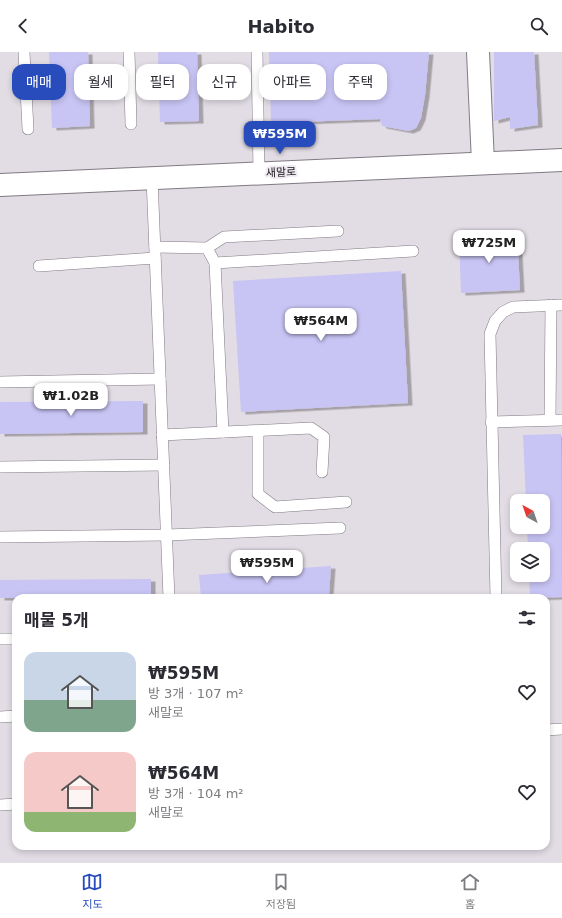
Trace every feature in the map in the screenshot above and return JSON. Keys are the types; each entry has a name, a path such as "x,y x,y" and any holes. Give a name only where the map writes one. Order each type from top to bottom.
{"street":[{"path":"478,52 483,162"},
{"name":"새말로","path":"0,185 483,162 562,160"}],"lane":[{"path":"24,52 28,129"},
{"path":"129,52 131,124"},
{"path":"257,52 259,173"},
{"path":"152,178 169,594"},
{"path":"155,247 207,248 224,237 338,232"},
{"path":"207,248 215,263 222,432"},
{"path":"215,263 413,251"},
{"path":"39,266 155,258"},
{"path":"496,594 490,334 495,321 503,312 513,307 556,305 550,420"},
{"path":"0,382 160,379"},
{"path":"491,422 562,420"},
{"path":"162,435 311,428 324,437 322,472"},
{"path":"258,431 258,494 275,507 346,502"},
{"path":"0,467 164,464"},
{"path":"0,537 166,535 340,528"},
{"path":"0,639 12,639"},
{"path":"0,716 12,716"},
{"path":"550,730 562,729"},
{"path":"0,805 12,804"}],"building":[{"path":"49,52 88,52 88,64 74,64 74,100 89,100 90,126 52,128 51,100 66,100 66,64 49,64"},
{"path":"158,52 197,52 197,100 198,100 199,121 160,122 159,100 189,100 189,64 158,64"},
{"path":"269,52 429,52 425,95 421,118 416,128 409,131 382,126 380,119 271,123 270,100 326,100 326,64 269,64"},
{"path":"494,52 534,52 538,125 510,129 510,117 494,121"},
{"path":"517,234 520,290 461,293 459,238"},
{"path":"401,271 408,403 241,412 233,281"},
{"path":"143,401 143,432 0,434 0,402"},
{"path":"561,434 562,597 550,597 550,594 530,594 529,582 550,582 550,542 528,542 527,534 550,534 550,494 526,494 523,435"},
{"path":"331,566 329,594 201,594 199,575"},
{"path":"151,579 151,594 12,594 12,598 0,598 0,580"}]}
